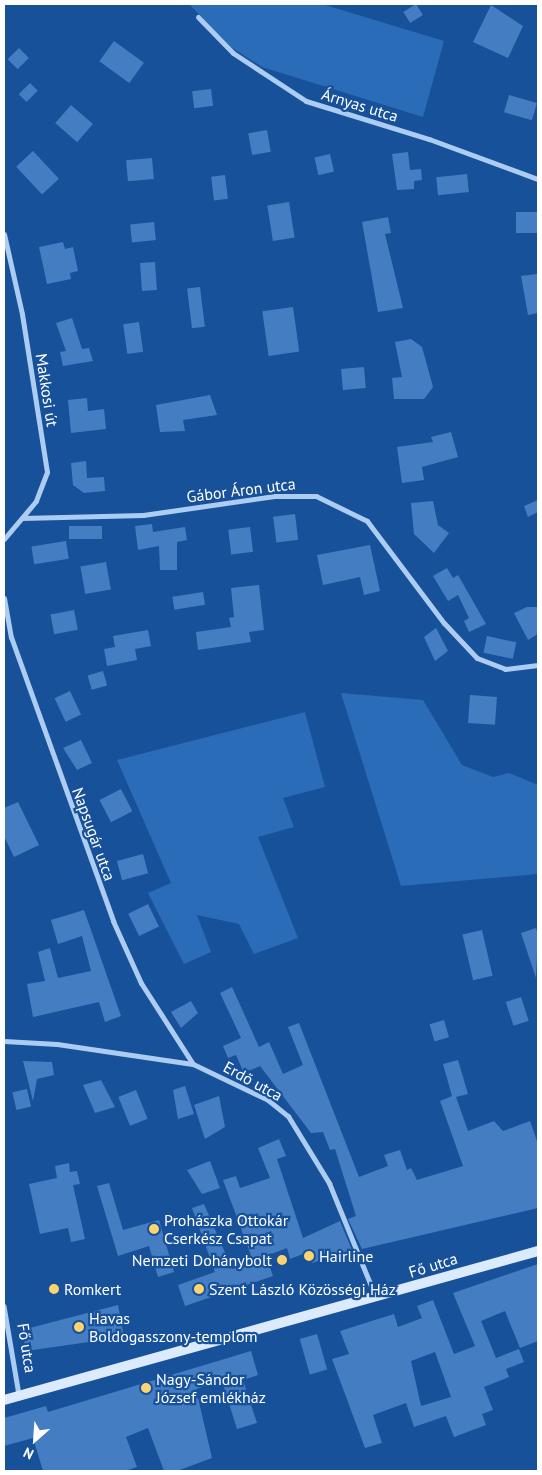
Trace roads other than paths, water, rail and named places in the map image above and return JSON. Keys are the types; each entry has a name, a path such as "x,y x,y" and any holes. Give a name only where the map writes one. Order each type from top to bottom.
{"main road":[{"name":"Fő utca","path":"4,1400 376,1298 538,1251"}],"street":[{"name":"Árnyas utca","path":"198,17 232,53 306,101 429,138 538,179"},
{"name":"Makkosi út","path":"4,234 22,314 47,472 36,501 4,540"},
{"name":"Gábor Áron utca","path":"22,518 143,516 275,496 316,496 368,521 444,623 477,658 505,669 538,665"},
{"name":"Napsugár utca","path":"4,598 11,637 113,921 141,983 193,1064"},
{"name":"Erdő utca","path":"4,1041 57,1044 193,1064 268,1100 288,1116 344,1215 376,1298"},
{"name":"Fő utca","path":"4,1306 19,1395"}],"place":[{"name":"Prohászka Ottokár Cserkész Csapat","path":"154,1229"},
{"name":"Hairline","path":"309,1256"},
{"name":"Nemzeti Dohánybolt","path":"282,1260"},
{"name":"Romkert","path":"54,1289"},
{"name":"Szent László Közösségi Ház","path":"199,1289"},
{"name":"Havas Boldogasszony-templom","path":"79,1327"},
{"name":"Nagy-Sándor József emlékház","path":"146,1388"}]}
